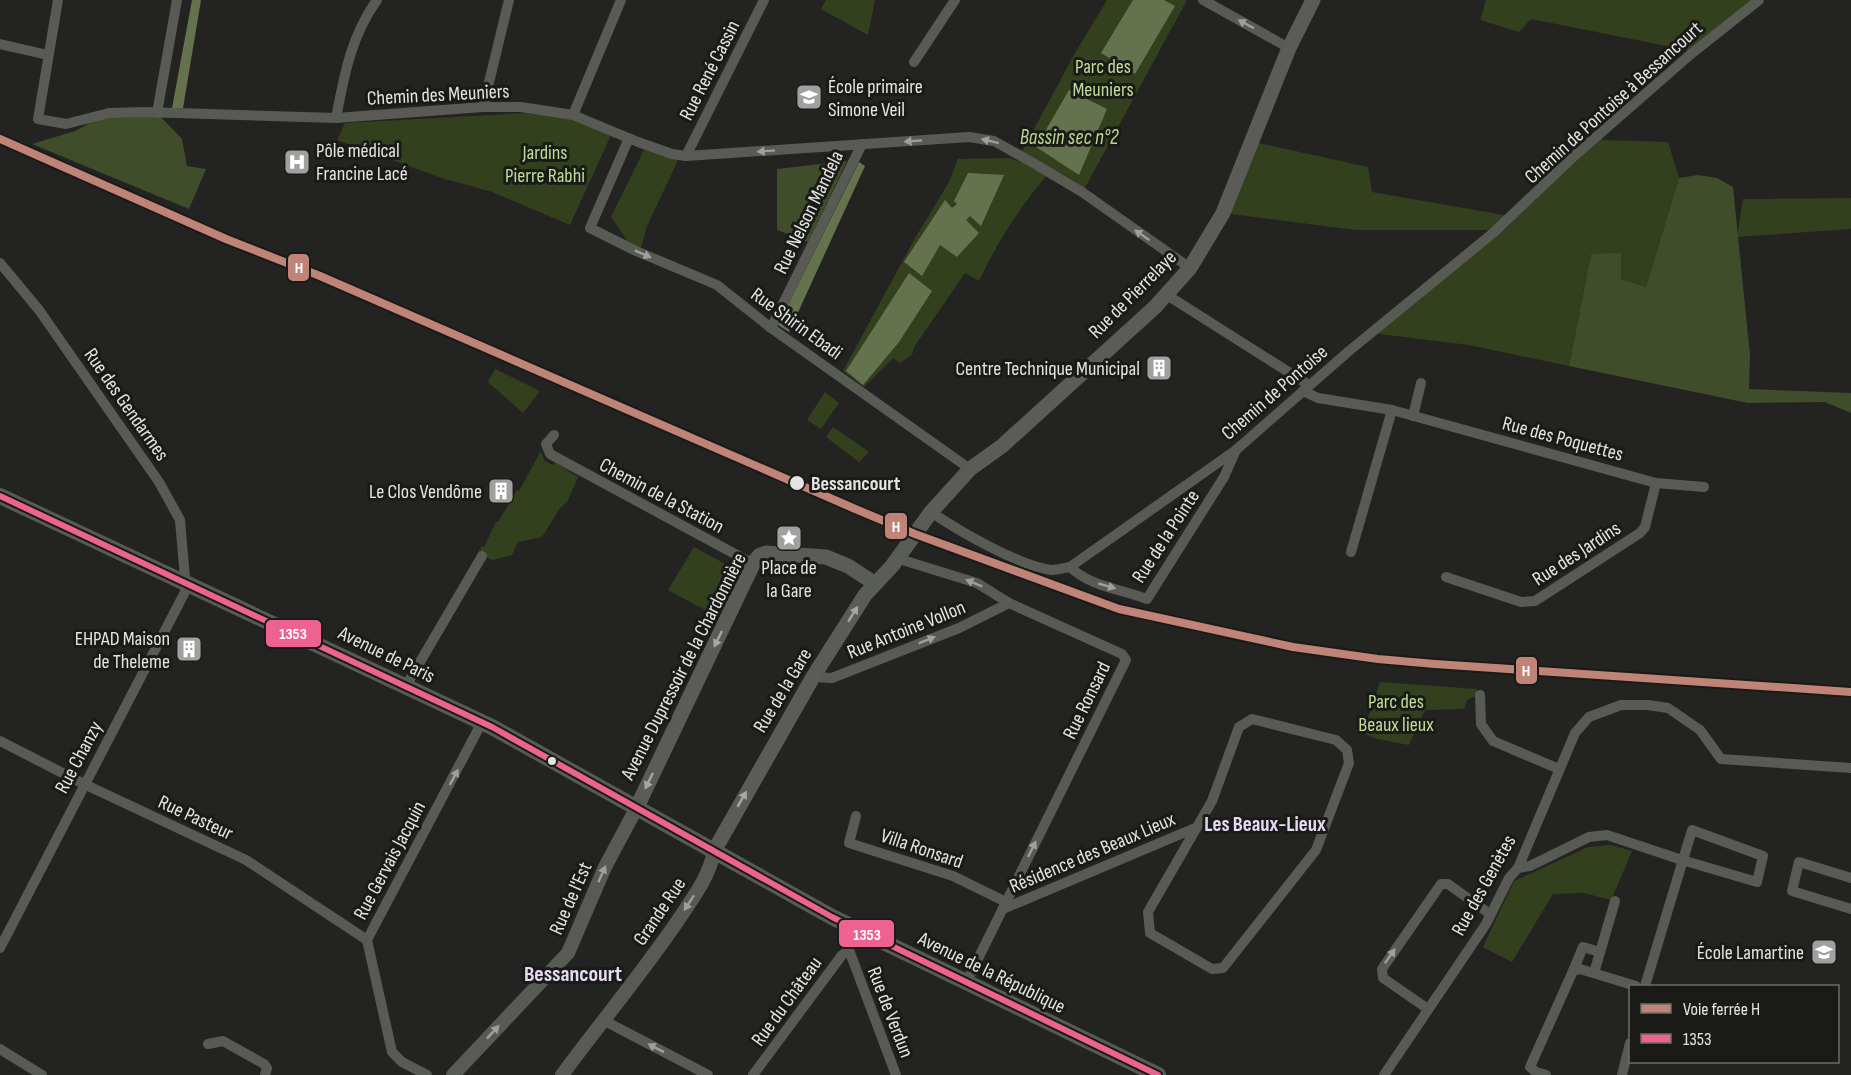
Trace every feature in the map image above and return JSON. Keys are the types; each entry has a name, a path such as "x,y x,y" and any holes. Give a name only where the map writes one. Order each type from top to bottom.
{"main road":[{"name":"Rue de Pierrelaye","path":"897,558 931,512 970,469 1002,446 1167,295 1190,268 1223,213 1289,48 1313,0"},
{"name":"Avenue de Paris","path":"0,496 185,583 410,679 482,722 714,851"},
{"name":"Avenue Dupressoir de la Chardonnière","path":"637,807 751,569 760,555 826,557 848,566 874,583"},
{"name":"Rue de la Gare","path":"714,851 813,677 874,583 897,558"},
{"name":"Avenue de la République","path":"714,851 849,926 1158,1075"}],"street":[{"path":"0,44 48,55 58,0"},
{"path":"157,113 177,0"},
{"path":"483,107 509,0"},
{"path":"573,116 621,0"},
{"name":"Rue René Cassin","path":"686,156 764,0"},
{"path":"914,62 955,0"},
{"path":"1203,0 1289,48"},
{"name":"Chemin de Pontoise à Bessancourt","path":"1493,233 1572,158 1691,54 1759,0"},
{"path":"336,118 342,82 353,43 374,1"},
{"name":"Chemin des Meuniers","path":"48,55 38,119 66,124 109,113 336,118 483,107 521,107 573,116 672,154 686,156 969,137 994,141 1082,192 1190,268"},
{"name":"Rue Shirin Ebadi","path":"630,138 590,228 636,251 717,285 771,328 970,469"},
{"name":"Rue Nelson Mandela","path":"771,328 862,144"},
{"name":"Chemin de Pontoise","path":"1070,567 1236,450 1306,388 1493,233"},
{"name":"Rue des Gendarmes","path":"0,263 39,310 167,495 180,520 185,583"},
{"name":"Rue des Poquettes","path":"1167,295 1318,398 1392,410 1656,483 1704,487"},
{"path":"1413,416 1421,383"},
{"path":"1351,552 1392,410"},
{"name":"Chemin de la Station","path":"554,435 548,453 746,561 751,569"},
{"name":"Rue de la Pointe","path":"1070,567 1091,582 1148,599 1224,477 1236,450"},
{"name":"Rue des Jardins","path":"1446,577 1521,602 1535,601 1640,533 1645,527 1656,483"},
{"path":"931,512 959,531 1033,566 1054,570 1070,567"},
{"path":"410,679 482,556"},
{"name":"Rue Ronsard","path":"897,558 976,583 1009,603 1122,654 1126,660 966,983"},
{"name":"Rue Chanzy","path":"0,948 184,594 185,583"},
{"name":"Rue Antoine Vollon","path":"813,677 832,678 959,628 1009,603"},
{"path":"1480,695 1480,724 1493,741 1559,769"},
{"name":"Rue des Genètes","path":"1384,1075 1490,914 1509,878 1518,868 1575,733 1589,717 1622,705 1668,708 1700,730 1721,759 1851,768"},
{"name":"Résidence des Beaux Lieux","path":"1005,905 1196,828 1212,801 1239,727 1252,719 1336,740 1347,750 1349,763 1316,850 1222,968 1212,969 1150,933 1148,912 1196,828"},
{"name":"Rue Gervais Jacquin","path":"427,1075 402,1062 392,1052 367,940 482,722"},
{"name":"Rue Pasteur","path":"0,741 84,784 246,860 367,940"},
{"name":"Rue de l'Est","path":"453,1075 568,953 605,867 637,807"},
{"name":"Villa Ronsard","path":"856,816 849,843 953,876 1005,905"},
{"path":"1518,868 1530,866 1589,837 1607,835 1682,860 1757,882 1763,856 1692,831 1682,860 1646,985"},
{"name":"Grande Rue","path":"562,1075 662,943 699,888 713,860 714,851"},
{"path":"1851,878 1799,862 1792,891 1851,909"},
{"path":"1428,1009 1383,978 1382,969 1441,884 1448,884 1490,914"},
{"path":"1594,973 1615,901"},
{"name":"Rue de Verdun","path":"849,926 847,938 849,950 896,1075"},
{"path":"1546,1075 1536,1072 1530,1066 1582,947 1600,952"},
{"name":"Rue du Château","path":"753,1075 842,955 849,950"},
{"path":"1573,971 1580,969 1630,985"},
{"path":"603,1020 708,1075"},
{"path":"208,1044 223,1041 264,1064 266,1075"},
{"path":"1622,1075 1629,1047"},
{"path":"0,1049 42,1075"}],"green space":[{"path":"826,0 875,0 868,35 821,9"},
{"name":"Parc des Meuniers","path":"1107,0 1187,0 1081,195 1049,173 1010,224 979,281 965,273 914,347 912,355 900,363 893,358 864,387 843,371 914,240 949,182 958,159 1010,158 1045,171 1020,155 1075,53"},
{"path":"1486,0 1764,0 1694,57 1687,50 1531,19 1519,32 1480,20"},
{"name":"Jardins Pierre Rabhi","path":"526,113 572,119 611,135 570,225 492,192 442,178 337,140 345,123"},
{"path":"1601,137 1602,140 1668,142 1679,178 1646,287 1621,279 1591,254 1569,366 1469,345 1372,333 1501,230 1356,230 1223,213 1249,141 1368,167 1372,192 1515,217"},
{"path":"645,148 680,156 647,226 640,251 633,249 611,217"},
{"path":"1851,198 1851,229 1737,237 1743,199"},
{"path":"495,369 540,391 523,413 488,382"},
{"path":"825,392 839,403 821,429 807,420"},
{"path":"833,427 869,452 859,462 826,437"},
{"path":"541,451 544,460 552,465 556,463 578,477 567,502 560,508 542,537 518,542 512,555 493,560 477,554 482,546 484,547 496,522 517,490 519,491"},
{"path":"694,547 731,567 737,577 718,617 668,590"},
{"name":"Parc des Beaux lieux","path":"1380,682 1477,689 1477,695 1467,700 1464,709 1425,710 1409,745 1377,739 1363,733"},
{"path":"1611,845 1632,851 1611,900 1584,893 1553,894 1512,962 1483,947 1514,881 1588,847"}],"shaded area":[{"path":"109,113 157,113 182,139 187,166 206,169 189,209 32,144 75,131"},
{"path":"847,161 808,242 777,230 777,169"},
{"path":"1698,175 1717,178 1733,187 1750,355 1749,389 1851,393 1851,413 1825,402 1748,403 1569,366 1591,254 1621,253 1621,279 1646,287 1679,178"}],"water":[{"path":"192,0 201,0 183,108 172,108"},
{"path":"1133,0 1164,0 1175,6 1135,74 1101,53"},
{"name":"Bassin sec n°2","path":"1069,90 1107,109 1079,175 1036,147"},
{"path":"859,162 865,166 789,332 778,325"},
{"path":"968,173 1004,175 981,226 970,216 966,220 979,233 957,257 940,245 922,276 904,262 945,200 952,208 957,204 954,201"},
{"path":"909,273 932,291 899,342 863,385 846,371"}],"rail line":[{"name":"H","path":"0,139 226,239 320,276 853,508 915,534 1119,609 1293,647 1378,659 1851,692"}],"transit line":[{"name":"1353","path":"0,496 492,727 832,917 1158,1075"}],"place":[{"name":"École primaire Simone Veil","path":"809,97"},
{"name":"Pôle médical Francine Lacé","path":"297,162"},
{"name":"Centre Technique Municipal","path":"1159,368"},
{"name":"Bessancourt","path":"797,483"},
{"name":"Le Clos Vendôme","path":"501,491"},
{"name":"Place de la Gare","path":"789,538"},
{"name":"EHPAD Maison de Theleme","path":"189,649"},
{"name":"École Lamartine","path":"1824,952"}],"district":[{"name":"Les Beaux-Lieux","path":"1265,824"},
{"name":"Bessancourt","path":"573,973"}]}
